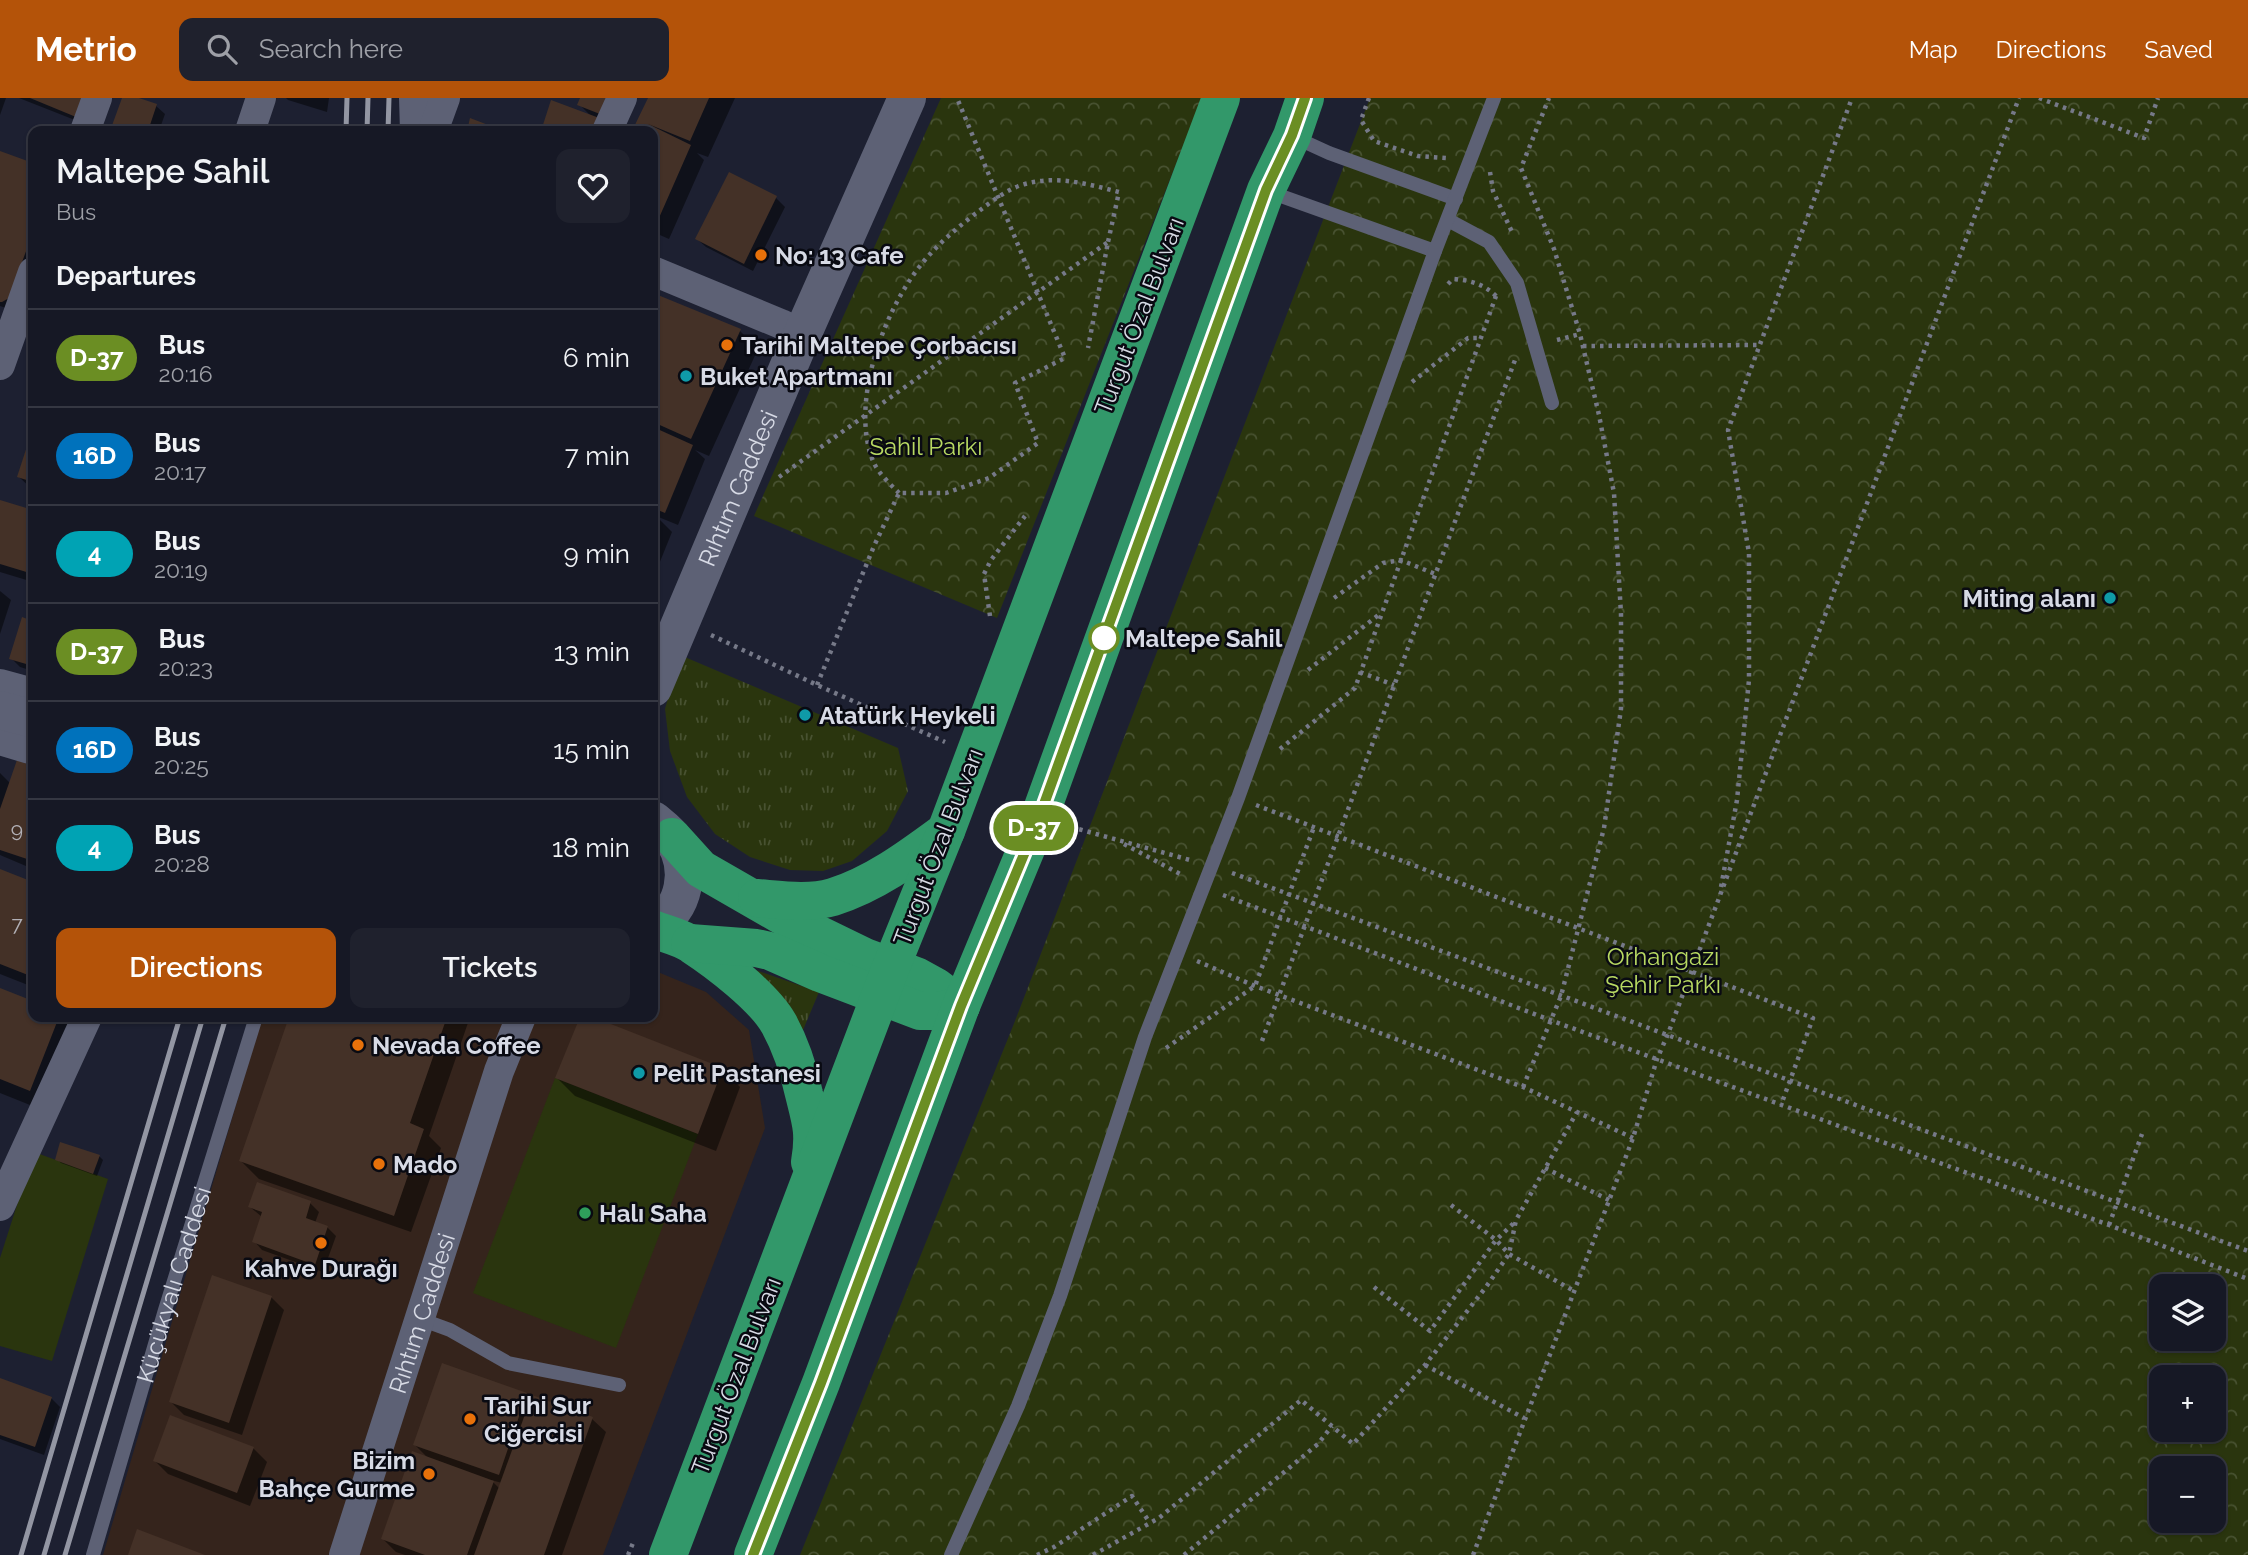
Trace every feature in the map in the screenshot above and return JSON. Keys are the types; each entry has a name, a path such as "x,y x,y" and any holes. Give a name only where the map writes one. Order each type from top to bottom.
{"highway":[{"name":"Turgut Özal Bulvarı","path":"668,1555 946,831 1221,98"},
{"path":"754,1555 961,1006 1039,818 1266,190 1292,135 1305,98"},
{"path":"660,824 701,869 793,922 886,982 920,1011 961,1006"},
{"path":"752,898 803,901 832,897 869,881 906,860 946,831"},
{"path":"658,930 690,943 735,978 770,1010 779,1024 801,1080 814,1139 802,1206"},
{"path":"690,943 756,948 886,982"}],"street":[{"path":"87,126 97,98"},
{"path":"414,98 415,126"},
{"path":"435,126 444,98"},
{"path":"609,126 622,98"},
{"name":"Rıhtım Caddesi","path":"658,664 667,620 792,330 881,98"},
{"name":"Rıhtım Caddesi","path":"792,330 907,98"},
{"path":"658,273 792,330"},
{"path":"0,365 28,288"},
{"path":"0,684 28,692"},
{"path":"0,710 28,718"},
{"path":"0,740 28,748"},
{"path":"658,924 672,911 681,895 685,877 683,859 660,824"},
{"path":"0,1206 85,1022"},
{"name":"Rıhtım Caddesi","path":"344,1555 499,1071 519,1022"},
{"name":"Rıhtım Caddesi","path":"499,1071 524,1022"}],"lane":[{"path":"951,1555 1037,1357 1098,1184 1144,1037 1238,798 1435,251 1494,98"},
{"path":"1292,135 1329,153 1456,199"},
{"path":"1266,190 1435,251"},
{"path":"1448,220 1489,242 1517,283 1552,403"},
{"name":"Küçükyalı Caddesi","path":"93,1555 254,1022"},
{"path":"420,1319 450,1330 508,1363 619,1385"}],"path":[{"path":"900,494 946,493 989,478 1038,443 1015,383 1065,358 957,98"},
{"path":"1369,98 1361,120 1374,141 1418,156 1446,158 1450,152"},
{"path":"1523,1087 1561,996 1604,828 1621,709 1622,614 1614,493 1600,415 1580,334 1554,249 1521,168 1549,98"},
{"path":"1718,901 1737,800 1749,680 1749,553 1728,430 1852,98"},
{"path":"1473,1555 1633,1138 1657,1059 2019,98"},
{"path":"2039,98 2144,138 2158,98"},
{"path":"1489,169 1493,191 1514,238"},
{"path":"900,494 873,462 863,417 867,383 881,340 898,300 922,262 951,233 998,197 1023,184 1057,179 1119,192 1087,356"},
{"path":"772,482 1108,242"},
{"path":"1444,288 1453,279 1466,279 1483,286 1496,296 1501,304"},
{"path":"1276,752 1355,688 1496,296"},
{"path":"1552,329 1557,340 1580,334"},
{"path":"1414,372 1409,383 1468,338 1481,338"},
{"path":"1583,346 1760,345"},
{"path":"1262,1041 1515,359 1515,351"},
{"path":"817,685 874,547 900,494"},
{"path":"1326,604 1383,563 1401,560 1435,574"},
{"path":"1304,664 1300,676 1382,613"},
{"path":"667,620 949,744"},
{"path":"1360,672 1394,685"},
{"path":"1238,798 1813,1018 1781,1105"},
{"path":"1039,818 1212,866 2248,1251"},
{"path":"1161,1042 1157,1054 1255,986 1314,827"},
{"path":"1116,840 1204,888 1281,918 2248,1279"},
{"path":"1192,958 1278,995 1523,1087 1633,1138"},
{"path":"1374,1287 1430,1331 1496,1240 1516,1220 1577,1112"},
{"path":"2109,1225 2142,1134"},
{"path":"1545,1168 1609,1200"},
{"path":"1451,1206 1496,1240 1509,1254 1574,1291"},
{"path":"1093,1555 1170,1510 1301,1400 1353,1444 1425,1365 1486,1287 1509,1254 1516,1220"},
{"path":"1425,1365 1524,1418"},
{"path":"1184,1555 1318,1444 1332,1426"},
{"path":"1037,1555 1054,1547 1132,1496 1150,1524"}],"shaded area":[{"path":"658,972 706,992 749,1030 765,1128 603,1555 103,1555 261,1022 658,1022"}],"green space":[{"name":"Sahil Parkı","path":"941,98 1202,98 997,618 754,516"},
{"name":"Orhangazi Şehir Parkı","path":"1370,98 2248,98 2248,1555 800,1555 1015,1021"},
{"path":"680,655 898,748 908,791 887,831 852,861 823,871 790,870 750,857 715,834 687,797 670,751 665,709"},
{"path":"747,967 819,992 798,1042"},
{"name":"Halı Saha","path":"555,1078 698,1134 616,1348 473,1293"},
{"path":"34,1152 108,1179 52,1361 0,1346 0,1258"}],"building":[{"path":"30,98 84,98 76,117"},
{"path":"122,98 139,98 157,104 150,126 112,126"},
{"path":"580,98 612,98 605,116 577,105"},
{"path":"648,98 709,98 690,141 658,126 634,126"},
{"path":"551,100 602,119 599,126 543,126"},
{"path":"470,118 491,126 468,126"},
{"path":"658,129 691,145 658,220"},
{"path":"0,151 28,161 28,246 9,298 0,302"},
{"path":"729,172 777,196 744,264 695,239"},
{"name":"Buket Apartmanı","path":"658,295 741,329 691,439 658,424"},
{"path":"658,429 693,445 665,513 658,510"},
{"path":"28,443 28,480 17,477"},
{"path":"0,500 28,508 28,572 0,564"},
{"path":"22,617 28,619 28,665 9,659"},
{"path":"17,760 28,764 28,859 0,850 0,809"},
{"path":"0,869 28,880 28,975 0,964"},
{"path":"0,988 28,999 28,1022 57,1022 30,1091 0,1079"},
{"path":"287,1022 445,1022 410,1123 424,1129 394,1216 239,1161"},
{"name":"Pelit Pastanesi","path":"578,1022 606,1022 723,1068 698,1134 555,1078"},
{"path":"60,1142 100,1155 93,1174 55,1160"},
{"path":"257,1182 311,1201 306,1218 328,1226 315,1265 252,1242 262,1212 248,1207"},
{"path":"212,1275 272,1296 229,1423 169,1402"},
{"name":"Tarihi Sur Ciğercisi","path":"442,1363 527,1393 499,1475 413,1445"},
{"path":"0,1378 52,1397 35,1447 0,1435"},
{"path":"532,1395 593,1417 544,1555 474,1555"},
{"path":"170,1415 254,1447 237,1493 153,1461"},
{"path":"412,1451 494,1481 467,1555 425,1555 381,1539"},
{"path":"137,1529 205,1555 128,1555"}],"railway":[{"path":"346,126 347,98"},
{"path":"367,126 368,98"},
{"path":"388,126 389,98"},
{"path":"21,1555 179,1022"},
{"path":"44,1555 202,1022"},
{"path":"65,1555 225,1022"}],"bus line":[{"name":"D-37","path":"753,1555 821,1383 961,1006 1039,818 1266,190 1292,135 1305,98"}],"place":[{"name":"No: 13 Cafe","path":"761,255"},
{"name":"Tarihi Maltepe Çorbacısı","path":"727,345"},
{"name":"Buket Apartmanı","path":"686,376"},
{"name":"Miting alanı","path":"2110,598"},
{"name":"Maltepe Sahil","path":"1104,638"},
{"name":"Atatürk Heykeli","path":"805,715"},
{"name":"Nevada Coffee","path":"358,1045"},
{"name":"Pelit Pastanesi","path":"639,1073"},
{"name":"Mado","path":"379,1164"},
{"name":"Halı Saha","path":"585,1213"},
{"name":"Kahve Durağı","path":"321,1243"},
{"name":"Tarihi Sur Ciğercisi","path":"470,1419"},
{"name":"Bizim Bahçe Gurme","path":"429,1474"}]}
